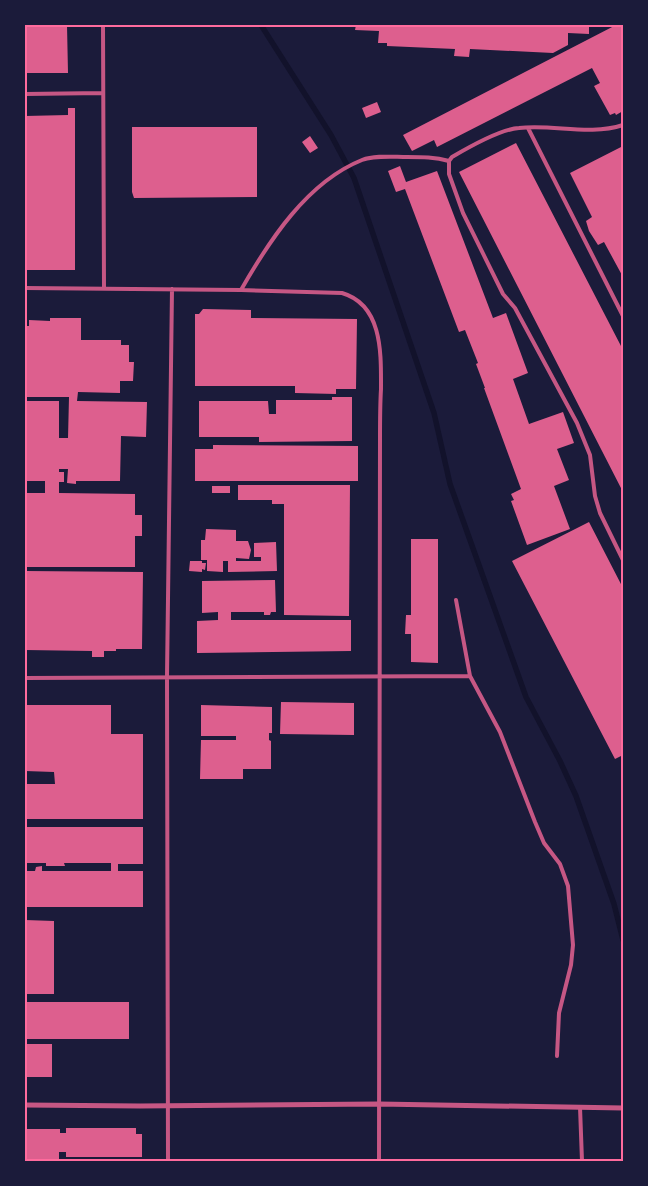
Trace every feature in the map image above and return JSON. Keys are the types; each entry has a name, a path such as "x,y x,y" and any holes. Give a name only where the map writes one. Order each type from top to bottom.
{"street":[{"path":"25,1105 379,1104 623,1108"}],"lane":[{"path":"103,25 104,288"},
{"path":"25,94 103,93"},
{"path":"623,125 599,131 521,127 506,131 473,145 452,157 449,161 449,174 463,213 503,294 515,308 577,423 590,455 595,496 600,513 623,560"},
{"path":"528,128 623,316"},
{"path":"241,290 265,249 299,206 318,188 338,174 362,160 374,158 436,157 449,161"},
{"path":"25,288 342,292 365,306 378,333 381,356 379,1161"},
{"path":"168,1161 167,676 172,289"},
{"path":"456,600 470,676 500,732 544,843 560,864 568,886 572,946 571,965 559,1013 557,1056"},
{"path":"25,678 470,676"},
{"path":"580,1107 582,1161"}],"building":[{"path":"25,25 67,25 68,73 25,73"},
{"path":"356,25 589,25 589,34 568,33 568,45 553,53 470,49 469,57 454,56 455,49 387,46 387,43 378,43 379,31 355,30"},
{"path":"616,25 623,25 623,111 616,115 615,113 610,115 594,86 600,83 592,68 437,147 434,140 412,151 403,135"},
{"path":"377,102 381,112 366,118 362,108"},
{"path":"68,108 75,108 75,270 25,270 25,116 68,115"},
{"path":"132,127 257,127 257,197 134,198 132,192"},
{"path":"310,136 318,148 310,153 302,142"},
{"path":"516,143 621,346 623,345 623,492 459,172"},
{"path":"623,146 623,277 604,242 598,245 589,231 586,221 592,217 570,173"},
{"path":"400,166 406,182 437,171 493,318 506,313 528,373 513,379 529,424 563,412 574,443 557,449 569,480 554,486 570,529 527,545 511,501 514,500 511,494 521,489 484,388 476,364 478,363 465,330 459,332 405,189 396,192 388,171"},
{"path":"203,309 251,310 251,318 357,319 356,389 336,389 336,394 295,393 295,386 195,386 195,314 199,314"},
{"path":"50,318 81,318 81,340 121,340 121,345 129,345 129,362 134,362 133,381 120,381 120,393 78,392 77,401 147,402 146,437 121,436 120,481 76,481 76,484 67,483 68,469 59,469 59,472 64,472 64,482 59,482 59,493 135,494 135,515 142,515 142,536 135,536 135,567 25,567 25,493 45,493 45,481 25,481 25,401 59,401 59,438 68,438 69,397 25,397 25,326 29,326 29,320 50,321"},
{"path":"332,397 352,397 352,441 259,442 259,437 199,437 199,401 268,401 269,414 276,414 276,400 332,400"},
{"path":"213,445 358,446 358,481 195,481 195,449 213,449"},
{"path":"238,485 350,485 349,616 284,615 284,504 272,504 272,500 238,500"},
{"path":"212,486 230,486 230,493 212,493"},
{"path":"589,522 623,588 623,755 615,759 512,561"},
{"path":"206,529 236,530 236,541 248,541 251,550 249,559 236,558 236,561 261,561 261,557 254,557 254,543 276,542 277,571 228,572 228,561 223,561 223,572 207,571 207,560 201,560 201,540 205,540"},
{"path":"411,539 438,539 438,663 411,662 411,634 405,634 406,615 411,615"},
{"path":"190,561 206,563 205,570 202,569 202,572 189,571"},
{"path":"25,571 143,572 142,649 104,651 104,657 92,657 92,651 25,650"},
{"path":"275,580 276,612 264,615 264,612 231,612 231,620 351,620 351,651 197,653 197,621 218,620 218,612 202,613 202,581"},
{"path":"281,702 354,703 354,735 280,734"},
{"path":"25,705 111,705 111,734 143,734 143,819 25,819 25,784 55,784 54,772 25,771"},
{"path":"201,705 272,707 272,733 269,733 269,740 271,741 271,769 243,769 243,779 200,779 201,740 236,740 236,736 201,736"},
{"path":"25,827 143,827 143,864 118,864 118,871 143,871 143,907 25,907 25,871 35,871 36,867 42,866 42,871 111,871 111,863 64,863 65,866 46,866 46,863 25,863"},
{"path":"25,920 54,921 54,994 25,994"},
{"path":"25,1002 129,1002 129,1039 25,1039"},
{"path":"25,1044 52,1044 52,1077 25,1077"},
{"path":"66,1128 136,1128 136,1134 142,1134 142,1157 66,1157 66,1152 59,1152 59,1161 25,1161 25,1129 60,1129 60,1133 66,1133"}],"waterway":[{"path":"261,25 331,135 354,178 434,413 450,484 526,697 576,796 614,904 623,940"}]}
